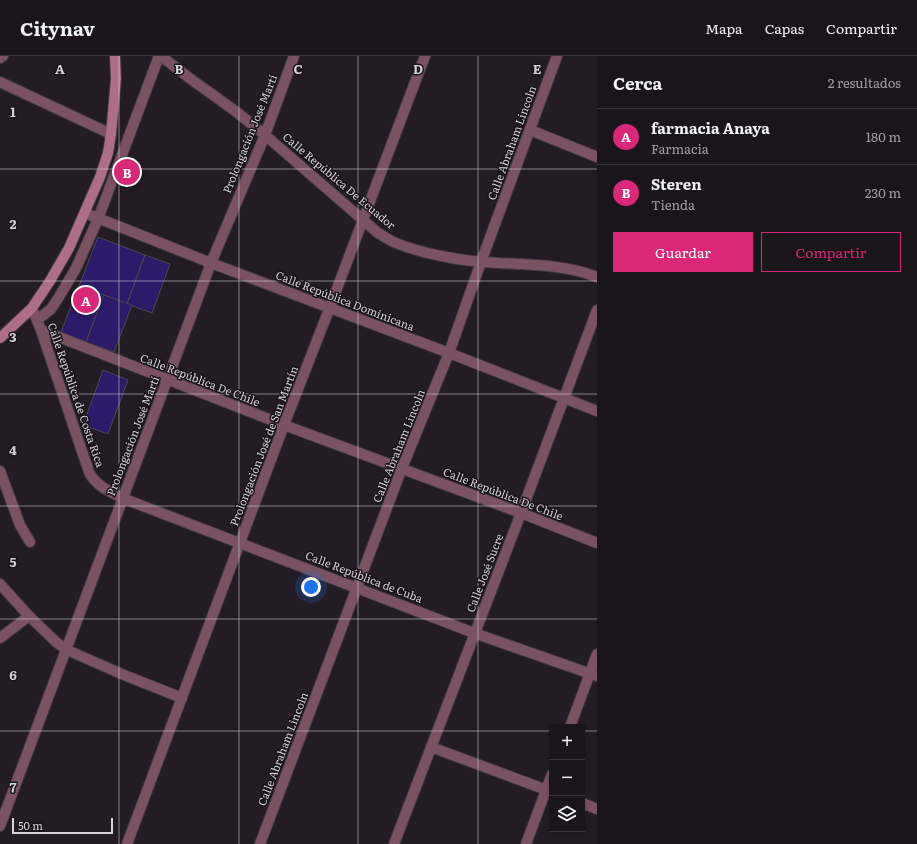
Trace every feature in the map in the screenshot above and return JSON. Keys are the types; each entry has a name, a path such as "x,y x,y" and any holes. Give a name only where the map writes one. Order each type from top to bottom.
{"main road":[{"path":"0,338 32,308 50,281 69,248 100,177 108,153 111,134 116,78 115,56"}],"street":[{"path":"37,320 51,309 76,268 98,219 160,56"},
{"name":"Calle República De Ecuador","path":"160,56 234,110 378,233 395,243 418,251 481,262 563,268 597,277"},
{"name":"Prolongación José Martí","path":"0,826 211,263 264,135 294,56"},
{"name":"Prolongación José de San Martín","path":"127,844 284,425 425,56"},
{"name":"Calle Abraham Lincoln","path":"260,844 356,587 402,468 449,353 481,262 558,56"},
{"path":"0,82 111,134"},
{"path":"530,130 597,157"},
{"name":"Calle República Dominicana","path":"85,213 597,411"},
{"name":"Calle República de Costa Rica","path":"32,308 41,330 88,472 99,486 122,498"},
{"name":"Calle José Sucre","path":"394,844 597,310"},
{"name":"Calle República De Chile","path":"41,330 284,425 521,513 597,544"},
{"path":"0,471 20,525 30,542"},
{"name":"Calle República de Cuba","path":"122,498 241,542 474,633 593,675"},
{"path":"0,584 29,616 56,642 67,650 182,698"},
{"path":"0,638 29,616"},
{"path":"571,724 593,675 597,654"},
{"path":"431,747 549,791 526,844"},
{"path":"585,804 597,809"}],"building":[{"path":"98,237 145,255 127,304 79,286"},
{"path":"145,255 170,264 152,313 127,304"},
{"path":"79,286 104,295 86,342 61,332"},
{"path":"104,295 132,305 114,352 86,342"},
{"path":"103,370 128,380 108,434 83,425"}],"place":[{"name":"Steren","path":"127,172"},
{"name":"farmacia Anaya","path":"86,300"}]}
